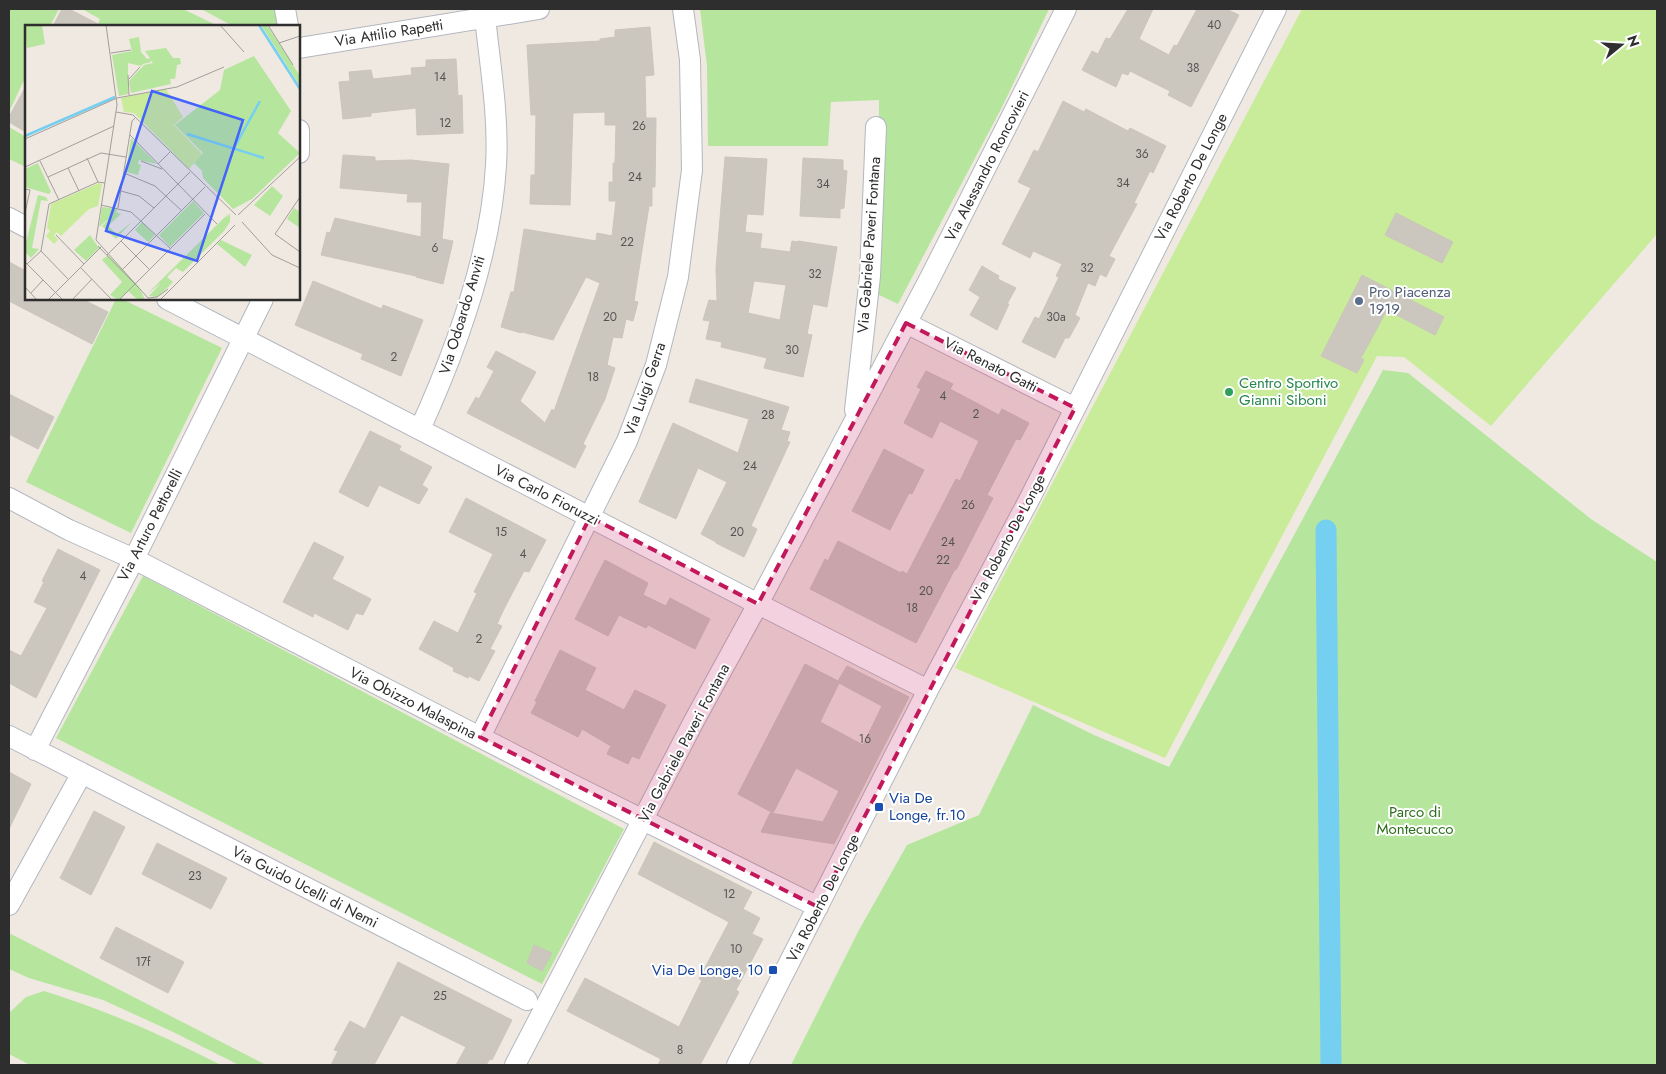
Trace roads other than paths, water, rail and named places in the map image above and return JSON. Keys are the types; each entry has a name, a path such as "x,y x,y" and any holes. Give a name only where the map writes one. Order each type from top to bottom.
{"street":[{"path":"285,9 288,25"},
{"name":"Via Attilio Rapetti","path":"300,48 539,9"},
{"name":"Via Luigi Gerra","path":"480,737 627,441 656,365 678,277 692,170 690,60 683,9"},
{"name":"Via Alessandro Roncovieri","path":"906,323 1066,9"},
{"name":"Via Roberto De Longe","path":"738,1065 928,690 1031,496 1276,9"},
{"name":"Via Odoardo Anviti","path":"420,429 439,388 472,293 488,224 496,164 494,101 485,17"},
{"name":"Via Gabriele Paveri Fontana","path":"854,422 870,276 876,127"},
{"path":"9,218 25,226"},
{"name":"Via Carlo Fioruzzi","path":"169,300 928,690"},
{"name":"Via Arturo Pettorelli","path":"35,750 134,559 263,300"},
{"name":"Via Renato Gatti","path":"906,323 1075,408"},
{"name":"Via Gabriele Paveri Fontana","path":"515,1065 694,721 906,323"},
{"name":"Via Obizzo Malaspina","path":"9,498 69,530 134,559 480,737 818,907"},
{"name":"Via Guido Ucelli di Nemi","path":"9,736 528,1000"},
{"path":"9,905 82,773"}],"waterway":[{"path":"1326,530 1331,1065"}],"place":[{"name":"Pro Piacenza 1919","path":"1359,301"},
{"name":"Centro Sportivo Gianni Siboni","path":"1229,392"},
{"name":"Via De Longe, fr.10","path":"879,807"},
{"name":"Via De Longe, 10","path":"773,970"}],"park label":[{"name":"Parco di Montecucco","path":"1415,820"}]}
